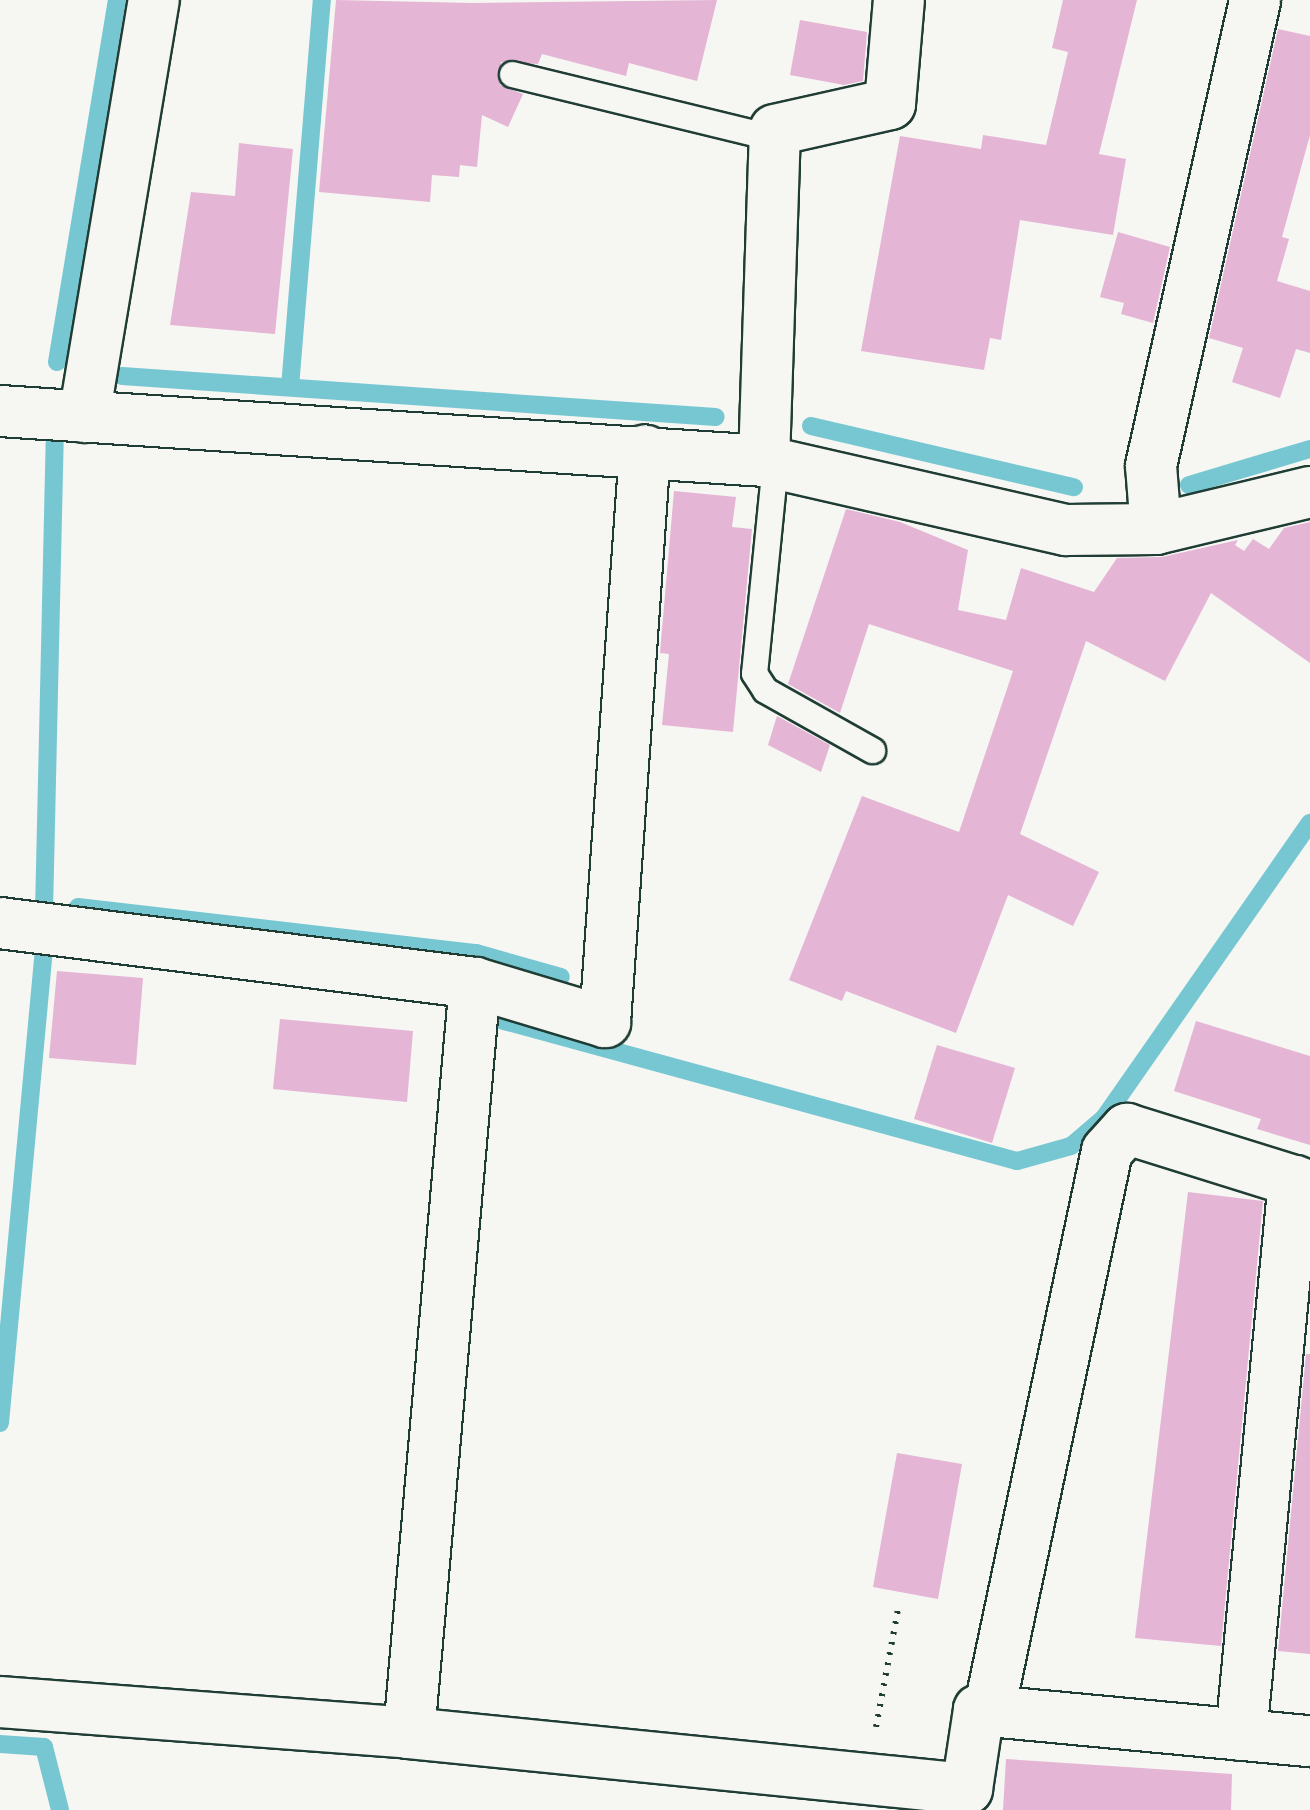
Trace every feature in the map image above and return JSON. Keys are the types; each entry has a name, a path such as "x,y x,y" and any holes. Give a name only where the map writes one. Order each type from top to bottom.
{"street":[{"path":"84,417 154,0"},
{"path":"770,462 775,130 890,104 899,0"},
{"path":"1156,529 1151,466 1256,0"},
{"path":"0,411 644,450 770,462 1066,530 1156,529 1310,492"},
{"path":"0,924 475,983 605,1022 644,450"},
{"path":"408,1733 475,983"},
{"path":"989,1712 1107,1151 1128,1129 1302,1184 1240,1734"},
{"path":"0,1702 408,1733 878,1791 967,1788 979,1710 1310,1741"}],"lane":[{"path":"512,74 774,138"},
{"path":"770,462 754,673 765,690 872,750"}],"path":[{"path":"878,1791 898,1610"}],"building":[{"path":"336,0 717,0 697,81 629,63 626,76 542,54 538,64 501,62 500,85 523,94 508,127 482,115 477,167 460,165 459,177 432,175 430,202 319,192"},
{"path":"1063,0 1137,0 1099,154 1126,159 1113,235 1020,220 1001,340 990,338 984,370 861,351 900,136 981,149 983,135 1046,145 1068,52 1052,48"},
{"path":"800,20 867,32 863,81 844,85 790,75"},
{"path":"1278,29 1310,36 1310,135 1282,237 1289,239 1277,281 1310,291 1310,353 1296,349 1280,398 1232,382 1243,348 1209,338"},
{"path":"239,143 293,149 275,334 170,325 191,192 235,196"},
{"path":"1118,232 1170,247 1153,323 1121,314 1124,303 1100,297"},
{"path":"674,491 736,497 732,527 752,529 733,732 662,725 669,654 660,653"},
{"path":"846,509 900,522 968,550 958,610 1006,620 1021,568 1094,592 1117,558 1162,557 1238,540 1235,545 1244,551 1253,539 1269,549 1284,528 1310,522 1310,663 1211,593 1165,681 1086,641 1020,834 1099,872 1073,926 1008,895 956,1033 846,991 842,1001 789,980 862,796 959,832 1013,671 869,624 840,713 788,684"},
{"path":"777,716 830,745 821,772 768,745"},
{"path":"57,971 143,978 136,1065 49,1058"},
{"path":"280,1019 413,1031 407,1102 273,1089"},
{"path":"1196,1021 1310,1056 1310,1145 1257,1129 1261,1119 1174,1091"},
{"path":"937,1045 1015,1068 992,1143 914,1119"},
{"path":"1188,1192 1263,1201 1221,1646 1135,1638"},
{"path":"1306,1354 1310,1354 1310,1654 1278,1651"},
{"path":"897,1453 962,1464 938,1599 873,1587"},
{"path":"1006,1759 1232,1774 1231,1810 1003,1810"}],"waterway":[{"path":"57,362 117,0"},
{"path":"290,387 322,0"},
{"path":"122,376 716,417"},
{"path":"811,426 1074,487"},
{"path":"44,912 55,443"},
{"path":"1189,485 1310,449"},
{"path":"1104,1118 1310,823"},
{"path":"78,907 476,953 561,977"},
{"path":"0,1423 44,953"},
{"path":"497,1019 1017,1161 1071,1146 1104,1118 1120,1121"},
{"path":"0,1744 44,1747 60,1810"}]}
